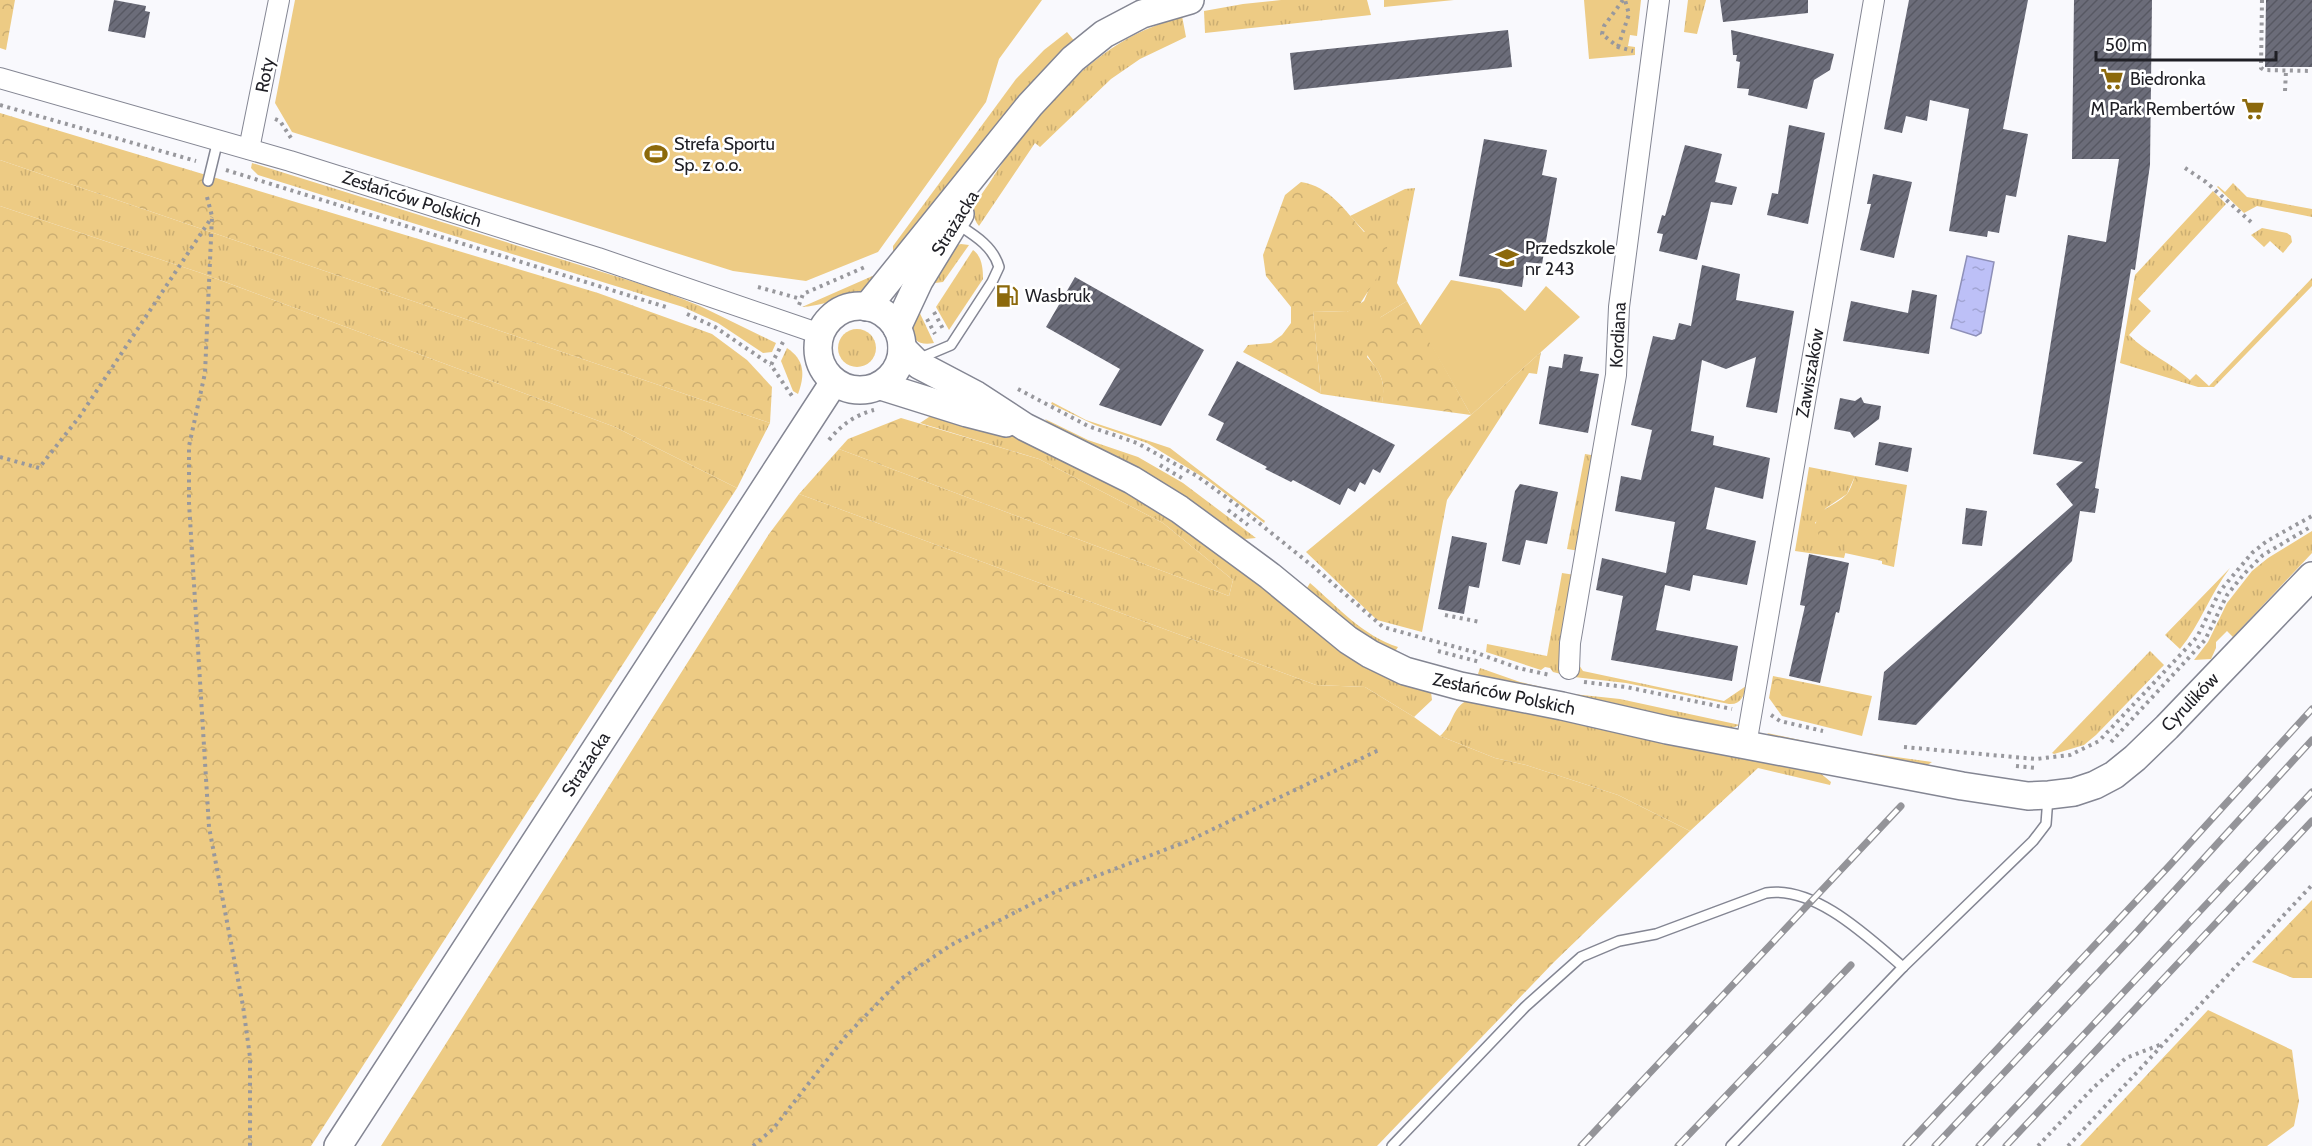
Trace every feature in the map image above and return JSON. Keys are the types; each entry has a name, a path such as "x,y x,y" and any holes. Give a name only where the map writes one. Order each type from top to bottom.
{"main road":[{"name":"Strażacka","path":"867,306 948,219 1018,122 1073,58 1104,34 1142,14 1181,1"},
{"name":"Strażacka","path":"904,345 919,281 948,219"},
{"path":"867,306 884,314 904,345 895,373 881,386 862,391 842,387 834,382 824,371 819,358 818,344 826,322 840,311 849,307 867,306"},
{"name":"Zesłańców Polskich","path":"904,345 947,382 976,395 1025,427 1132,480 1171,503 1226,543 1348,640 1405,671 1460,686 1746,745 1962,786 2028,796 2049,795"},
{"name":"Strażacka","path":"338,1146 834,382"},
{"name":"Zesłańców Polskich","path":"881,386 981,417 1025,427"},
{"name":"Cyrulików","path":"2049,795 2074,792 2095,785 2114,775 2135,758 2312,576"}],"street":[{"name":"Roty","path":"249,149 279,0"},
{"name":"Kordiana","path":"1568,675 1570,643 1616,375 1619,307 1659,0"},
{"name":"Zawiszaków","path":"1746,745 1874,0"},
{"name":"Zesłańców Polskich","path":"0,78 249,149 598,258 820,334"}],"lane":[{"path":"208,182 218,140"},
{"path":"904,345 941,349 951,345 993,282 999,267 992,251 978,237 948,219"},
{"path":"1731,1146 1902,967 2039,835 2046,824 2049,795"},
{"path":"1392,1146 1525,1007 1581,957 1619,941 1656,934 1766,893 1783,892 1812,901 1850,923 1902,967"}],"path":[{"path":"1618,47 1629,14 1624,0"},
{"path":"1624,0 1606,22 1602,32 1606,39 1618,47 1640,52"},
{"path":"2262,0 2261,68 2264,70 2312,70"},
{"path":"2285,91 2286,70"},
{"path":"0,105 212,166 675,309"},
{"path":"2185,168 2206,182 2251,222"},
{"path":"0,458 39,468 80,416 212,216 205,373 189,446 189,503 209,827 245,1017 250,1057 250,1146"},
{"path":"932,306 951,345"},
{"path":"683,312 715,327 771,365"},
{"path":"1012,386 1088,426 1137,443 1197,476 1290,548 1383,627 1474,652 1518,668 1568,675 1735,709"},
{"path":"1154,461 1192,484"},
{"path":"1226,509 1251,528"},
{"path":"1899,746 2036,759 2054,758 2085,749 2099,741 2197,637 2220,591 2252,553 2267,540 2312,516"},
{"path":"2106,746 2205,640 2227,596 2244,574 2263,555 2312,526"},
{"path":"1445,615 1480,622"},
{"path":"1430,650 1488,665"},
{"path":"1765,713 1780,721 1833,734"},
{"path":"753,1146 773,1129 845,1037 901,979 951,945 1057,891 1188,842 1381,749"},
{"path":"2008,765 2041,768"},
{"path":"2068,1146 2312,885"},
{"path":"2038,1146 2092,1089 2126,1058 2165,1042"}],"green space":[{"path":"0,0 15,0 6,50 0,48"},
{"name":"Strefa Sportu Sp. z o.o.","path":"295,0 1042,0 999,59 986,102 878,252 806,281 733,271 292,132 275,103"},
{"path":"1281,0 1367,0 1371,15 1205,33 1204,11"},
{"path":"1384,0 1454,0 1384,7"},
{"path":"1584,0 1641,0 1637,36 1630,35 1628,46 1635,47 1635,55 1589,59"},
{"path":"1688,0 1706,0 1697,34 1684,32"},
{"path":"1182,16 1186,37 1140,59 1111,79 1040,147 1035,143 979,226 974,212 979,199 1014,147 1068,83 1121,42"},
{"path":"1067,32 1076,43 893,253 893,246 1016,79 1044,50"},
{"path":"0,113 598,293 712,334 747,360 772,387 770,423 0,160"},
{"path":"0,160 770,423 737,488 615,427 201,273 0,206"},
{"path":"252,163 660,290 700,306 776,343 772,352 763,353 718,323 683,307 258,175 251,168"},
{"path":"1301,182 1311,184 1328,194 1344,208 1364,232 1375,226 1385,231 1388,240 1385,265 1358,307 1347,312 1313,311 1321,394 1243,352 1248,345 1271,343 1282,335 1291,323 1291,307 1266,276 1263,255 1285,195"},
{"path":"2233,183 2247,197 2312,209 2312,217 2257,206 2244,213 2217,187 2225,192"},
{"path":"1415,188 1397,283 1407,301 1381,317 1367,357 1376,368 1383,383 1382,403 1321,394 1313,311 1347,312 1364,301 1369,289 1365,232 1350,216 1405,189"},
{"path":"2213,191 2226,204 2138,299 2151,311 2129,335 2190,380 2196,374 2209,386 2312,278 2312,286 2214,387 2198,387 2120,363 2135,275"},
{"path":"0,206 201,273 615,427 737,488 311,1146 0,1146"},
{"path":"2262,228 2287,233 2291,236 2292,242 2283,253 2270,241 2264,247 2251,235"},
{"path":"969,245 943,282 935,283 931,280 954,246"},
{"path":"973,250 980,259 983,279 949,330 936,307"},
{"path":"877,274 870,286 856,294 802,307"},
{"path":"1451,280 1500,289 1525,311 1546,286 1580,317 1471,415 1420,326"},
{"path":"1407,301 1471,415 1382,403 1381,376 1362,343 1381,317"},
{"path":"916,305 934,343 925,344 914,338 912,326"},
{"path":"857,329 871,334 876,348 871,362 857,367 843,362 838,348 843,334"},
{"path":"787,348 797,358 802,368 802,380 798,394 793,391 781,361"},
{"path":"1541,352 1537,374 1529,373 1447,500 1422,632 1377,620 1306,552 1471,415"},
{"path":"1052,402 1086,420 1170,448 1265,521 1264,523 1206,479 1147,443 1095,425 1051,404"},
{"path":"935,413 1045,448 1145,501 1431,692 1432,700 1414,717 1365,687 1316,685 799,494 839,449 1229,596 1233,580 1163,523 1039,459 920,423"},
{"path":"901,418 1039,459 1163,523 1233,580 1229,596 839,449 848,439"},
{"path":"1045,419 1088,440 1138,457 1183,483 1256,538 1245,539 1236,536 1052,427"},
{"path":"1585,454 1597,456 1580,551 1567,549"},
{"path":"1809,467 1855,476 1847,494 1826,508 1815,523 1848,543 1844,558 1795,551"},
{"path":"1855,476 1907,485 1894,567 1882,564 1882,561 1845,553 1847,543 1820,538 1816,521 1818,516 1847,494"},
{"path":"799,494 1316,685 1365,687 1440,736 1495,758 1526,765 1618,795 1690,831 1554,962 1377,1146 381,1146 769,534"},
{"path":"2312,531 2312,553 2233,637 2227,631 2216,642 2211,659 2194,660 2208,642 2227,603 2252,571 2268,558"},
{"path":"2230,568 2193,630 2180,649 2165,635"},
{"path":"1562,573 1575,575 1565,668 1561,674 1553,672 1550,668 1545,667 1541,670 1486,652 1487,644 1547,656"},
{"path":"1310,583 1351,620 1373,636 1398,647 1396,650 1391,652 1368,639 1308,593 1307,588"},
{"path":"2150,651 2164,665 2084,745 2052,753"},
{"path":"1575,659 1583,671 1724,701 1746,686 1739,701 1729,704 1626,683 1574,677"},
{"path":"1480,668 1520,682 1573,694 1620,699 1740,725 1726,730 1481,678 1478,674"},
{"path":"1773,676 1872,696 1862,736 1782,716 1769,698"},
{"path":"1468,700 1819,772 1831,782 1830,785 1758,768 1690,831 1618,795 1526,765 1495,758 1440,736 1458,707"},
{"path":"1767,733 1846,750 1932,762 1926,766 1777,741"},
{"path":"2312,900 2312,978 2293,978 2252,962"},
{"path":"2208,1010 2292,1050 2299,1101 2294,1126 2267,1146 2080,1146"}],"water":[{"path":"1967,256 1994,262 1981,333 1976,336 1951,328"}],"building":[{"path":"114,0 146,6 145,11 150,12 145,38 108,31"},
{"path":"1720,0 1808,0 1808,13 1723,22"},
{"path":"1909,0 2028,0 2003,129 2028,134 2016,197 2006,195 1999,233 1988,231 1987,237 1949,231 1969,109 1930,100 1927,121 1906,116 1902,133 1884,129"},
{"path":"2074,0 2152,0 2150,165 2135,270 2131,269 2095,488 2099,489 2095,513 2080,511 2072,561 1916,725 1878,720 1884,672 2073,505 2056,484 2083,462 2033,454 2068,235 2106,242 2119,159 2072,159"},
{"path":"2266,0 2312,0 2312,67 2265,67"},
{"path":"1508,30 1512,67 1294,90 1290,53"},
{"path":"1731,30 1834,54 1830,70 1814,80 1807,109 1748,95 1749,89 1737,88 1740,62 1736,61 1737,55 1733,55"},
{"path":"1789,125 1825,133 1808,224 1767,215 1772,193 1778,194"},
{"path":"1484,139 1547,150 1542,175 1557,178 1542,264 1526,262 1522,287 1459,276"},
{"path":"1685,145 1722,154 1715,182 1737,187 1732,205 1711,202 1697,260 1659,251 1663,234 1657,233 1662,215 1665,216"},
{"path":"1873,174 1912,182 1894,258 1860,250 1871,204 1867,204"},
{"path":"1702,265 1740,274 1736,300 1794,311 1777,413 1746,407 1756,357 1726,369 1702,360 1691,431 1714,436 1713,445 1770,458 1763,499 1715,487 1706,529 1756,541 1747,585 1693,575 1690,591 1665,585 1656,630 1738,646 1732,681 1611,660 1623,596 1596,590 1602,558 1666,573 1675,522 1615,511 1621,476 1641,480 1652,430 1631,425 1653,336 1672,340 1675,339 1679,323 1691,326"},
{"path":"1075,277 1204,350 1161,426 1099,405 1120,369 1046,327"},
{"path":"1912,290 1937,295 1929,354 1843,341 1851,301 1908,313"},
{"path":"1564,354 1583,357 1580,371 1599,374 1588,433 1539,424 1549,366 1562,368"},
{"path":"1237,361 1395,445 1380,473 1373,469 1365,485 1360,482 1355,492 1348,488 1340,505 1293,480 1291,482 1265,469 1267,467 1216,440 1224,423 1208,415"},
{"path":"1861,397 1864,403 1881,406 1879,419 1854,438 1850,432 1834,429 1840,398 1855,401"},
{"path":"1879,442 1912,448 1908,472 1875,465"},
{"path":"1520,484 1558,492 1547,544 1526,540 1520,565 1502,561 1515,491"},
{"path":"1966,508 1987,511 1982,546 1962,544"},
{"path":"1452,536 1487,543 1479,588 1469,586 1464,614 1438,609"},
{"path":"1809,554 1849,563 1839,613 1836,612 1820,683 1789,676 1805,606 1800,605"}],"railway":[{"path":"1906,1146 2169,866 2312,709"},
{"path":"1935,1146 2133,936 2312,740"},
{"path":"1979,1146 2312,792"},
{"path":"1581,1146 1901,806"},
{"path":"2006,1146 2312,821"},
{"path":"1678,1146 1851,965"}],"place":[{"name":"Biedronka","path":"2112,79"},
{"name":"M Park Rembertów","path":"2253,109"},
{"name":"Strefa Sportu Sp. z o.o.","path":"656,154"},
{"name":"Przedszkole nr 243","path":"1507,258"},
{"name":"Wasbruk","path":"1007,296"}]}
